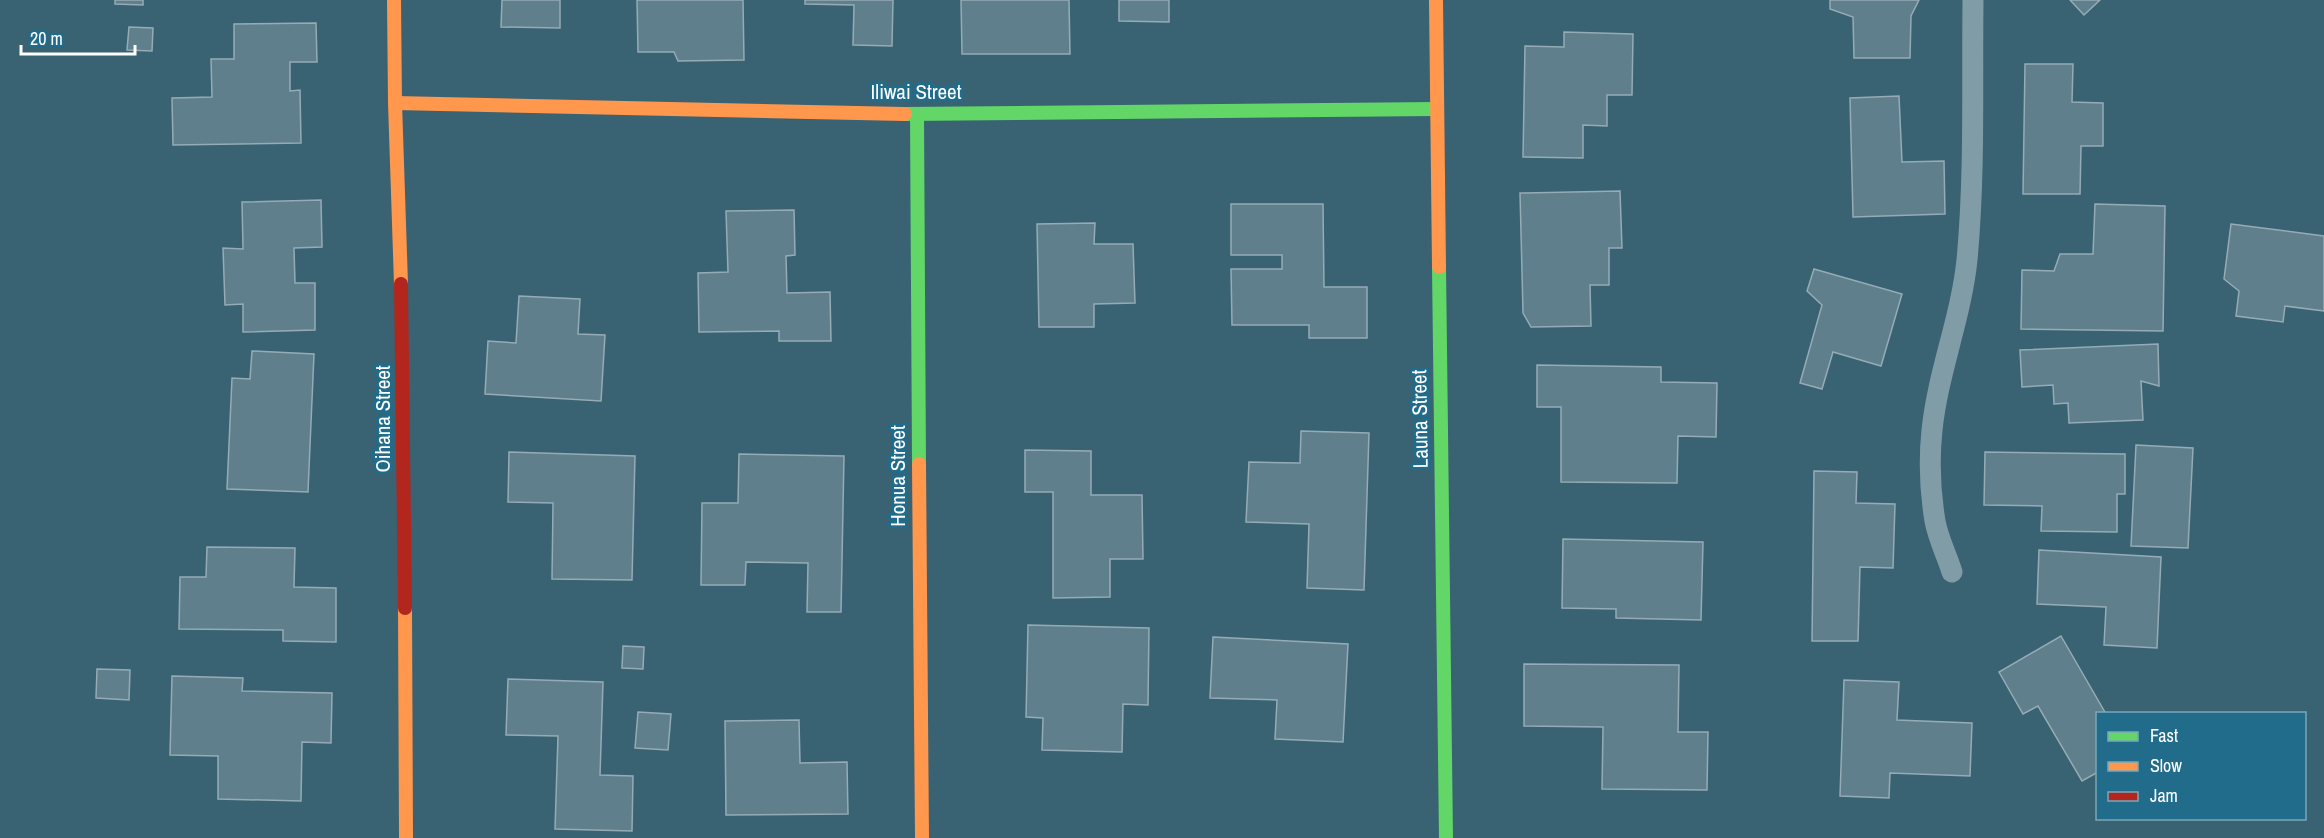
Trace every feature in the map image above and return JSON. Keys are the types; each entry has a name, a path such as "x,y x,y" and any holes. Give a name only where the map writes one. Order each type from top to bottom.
{"street":[{"name":"Oihana Street","path":"394,0 403,332 406,838"},
{"name":"Launa Street","path":"1436,0 1446,838"},
{"name":"Iliwai Street","path":"395,103 916,114 1437,109"},
{"name":"Honua Street","path":"916,114 921,838"}],"lane":[{"path":"1952,572 1935,523 1931,483 1932,430 1962,297 1967,260 1971,201 1972,0"}],"building":[{"path":"115,0 143,0 143,5 115,4"},
{"path":"502,0 560,0 560,28 501,27"},
{"path":"637,0 743,0 744,60 678,61 674,52 638,52"},
{"path":"805,0 893,0 892,46 853,45 854,5 805,4"},
{"path":"961,0 1069,0 1070,54 962,54"},
{"path":"1119,0 1169,0 1169,22 1119,21"},
{"path":"1830,0 1919,0 1911,16 1910,58 1854,58 1853,17 1830,9"},
{"path":"2070,0 2100,0 2084,15"},
{"path":"316,23 317,62 290,62 290,91 300,90 301,143 173,145 172,98 212,97 211,59 234,59 234,24"},
{"path":"129,27 153,28 152,51 127,50"},
{"path":"1564,32 1633,34 1632,95 1607,95 1607,126 1583,125 1583,158 1523,157 1525,46 1564,47"},
{"path":"2025,64 2073,64 2072,102 2103,103 2103,146 2081,146 2080,194 2023,194"},
{"path":"1899,96 1902,162 1944,161 1945,214 1853,217 1850,98"},
{"path":"1620,191 1622,248 1609,248 1609,285 1590,285 1591,326 1531,327 1523,313 1520,193"},
{"path":"321,200 322,247 294,248 295,283 315,283 315,330 243,332 243,304 225,305 223,248 243,249 242,202"},
{"path":"1231,204 1323,204 1324,287 1367,287 1367,338 1309,338 1309,325 1232,325 1231,269 1282,269 1282,255 1231,255"},
{"path":"2095,204 2165,206 2163,331 2021,329 2022,270 2054,271 2060,254 2093,254"},
{"path":"794,210 795,255 786,256 787,293 830,292 831,341 779,341 779,331 699,332 698,273 728,272 726,211"},
{"path":"1095,223 1094,244 1133,244 1135,303 1094,304 1094,327 1039,327 1037,224"},
{"path":"2231,224 2324,236 2324,311 2285,306 2283,322 2236,316 2239,291 2224,279"},
{"path":"1814,269 1902,294 1881,366 1833,352 1822,389 1800,383 1822,305 1807,291"},
{"path":"519,296 580,299 578,334 605,335 601,401 485,394 488,341 516,343"},
{"path":"2158,344 2159,386 2141,381 2143,420 2069,423 2068,403 2054,404 2053,385 2022,387 2020,350"},
{"path":"252,351 314,354 308,492 227,489 232,378 250,379"},
{"path":"1537,365 1661,367 1661,382 1717,383 1716,437 1678,436 1677,483 1561,482 1561,407 1537,407"},
{"path":"1301,431 1369,433 1364,590 1307,588 1309,524 1246,522 1249,462 1300,463"},
{"path":"2136,445 2193,448 2188,548 2131,546"},
{"path":"1025,450 1091,451 1091,495 1142,495 1143,559 1110,559 1110,597 1053,598 1053,492 1025,492"},
{"path":"509,452 635,456 632,580 552,579 553,503 508,502"},
{"path":"1985,452 2125,454 2125,494 2117,494 2117,532 2041,531 2042,506 1984,505"},
{"path":"739,454 844,456 841,612 807,612 808,563 746,562 745,585 701,585 702,503 738,503"},
{"path":"1814,471 1857,472 1856,503 1895,504 1893,568 1860,567 1858,641 1812,641"},
{"path":"1563,539 1703,542 1701,620 1616,618 1616,609 1562,608"},
{"path":"207,547 295,548 294,587 336,588 336,642 283,641 283,630 179,629 180,577 206,577"},
{"path":"2039,550 2161,557 2157,648 2104,645 2106,607 2037,604"},
{"path":"1028,625 1149,628 1148,705 1123,704 1122,752 1042,750 1043,718 1026,717"},
{"path":"2061,636 2105,712 2096,712 2096,773 2082,781 2038,706 2023,714 1999,672"},
{"path":"1213,637 1348,644 1343,742 1275,739 1277,700 1210,698"},
{"path":"623,646 644,647 643,669 622,668"},
{"path":"1524,664 1679,665 1678,732 1708,732 1707,790 1602,789 1603,727 1524,726"},
{"path":"97,669 130,670 129,700 96,698"},
{"path":"172,676 243,678 242,691 332,693 331,743 302,742 301,801 218,799 218,756 170,755"},
{"path":"508,679 603,682 600,775 633,776 632,831 555,829 558,736 506,735"},
{"path":"1844,680 1899,682 1897,720 1972,723 1970,776 1890,773 1889,798 1840,796"},
{"path":"638,712 671,714 668,750 635,748"},
{"path":"799,720 800,763 847,762 848,814 726,815 725,721"}],"traffic: fast":[{"path":"905,114 1437,109"},
{"path":"917,114 919,464"},
{"path":"1439,267 1446,838"}],"traffic: slow":[{"path":"394,0 401,284"},
{"path":"1436,0 1439,267"},
{"path":"395,103 905,114"},
{"path":"919,464 922,838"},
{"path":"405,608 406,838"}],"traffic: jam":[{"path":"401,284 405,608"}]}
